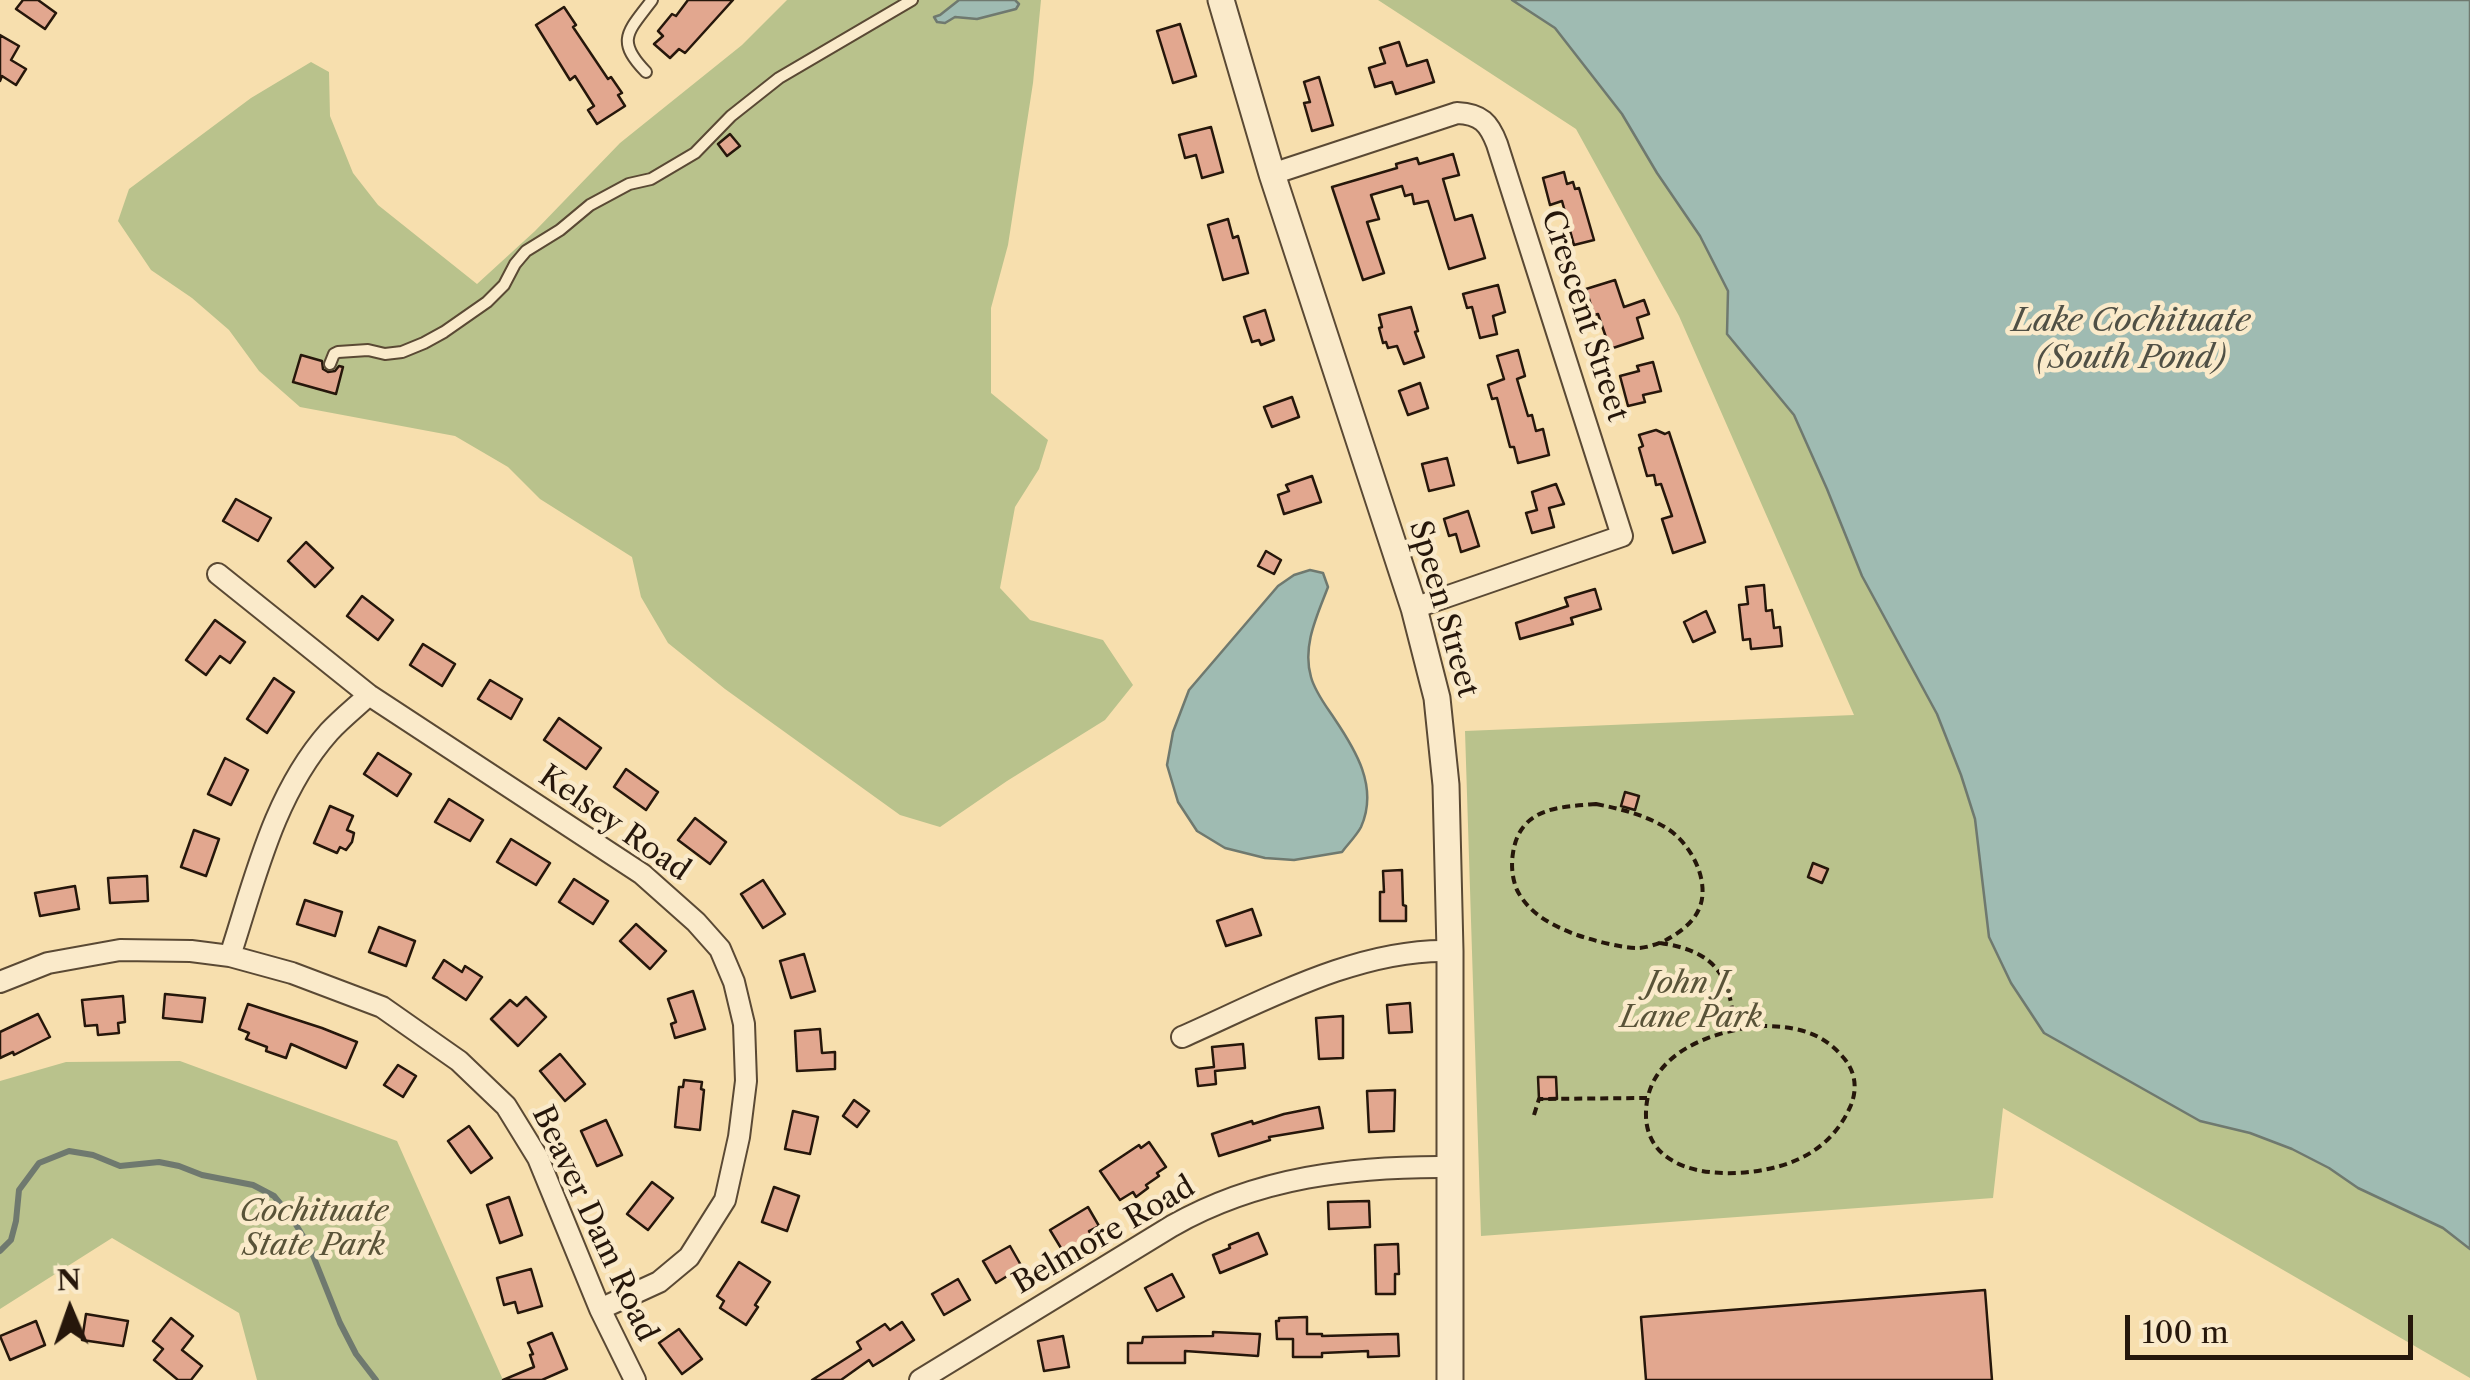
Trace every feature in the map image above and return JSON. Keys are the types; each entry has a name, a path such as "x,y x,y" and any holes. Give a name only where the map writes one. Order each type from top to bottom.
{"street":[{"name":"Speen Street","path":"1221,0 1272,174 1414,608 1437,698 1444,754 1450,951 1450,1380"},
{"name":"Crescent Street","path":"1272,174 1457,113 1477,115 1486,121 1497,144 1622,536 1414,608"},
{"name":"Kelsey Road","path":"218,574 369,696 642,874 696,922 720,950 734,982 744,1024 746,1081 725,1200 689,1257 660,1282 600,1309"},
{"path":"230,956 268,836 292,784 329,732 369,696"},
{"name":"Beaver Dam Road","path":"0,982 48,963 120,950 191,951 230,956 292,973 382,1006 459,1061 506,1106 538,1158 600,1309 635,1380"},
{"path":"1182,1037 1354,964 1410,952 1450,951"},
{"name":"Belmore Road","path":"928,1378 1172,1226 1208,1208 1314,1175 1390,1167 1450,1167"}],"lane":[{"path":"646,72 631,57 627,38 652,0"},
{"path":"330,364 338,352 402,352 444,332 504,286 526,251 590,205 629,184 651,179 694,153 722,124 780,78 912,0"}],"path":[{"path":"1660,943 1690,923 1700,907 1702,889 1698,867 1686,846 1670,830 1648,818 1596,804 1542,812 1525,824 1515,840 1511,866 1516,888 1534,912 1561,929 1584,937 1638,948 1660,943 1685,946 1704,957 1724,976 1734,1029"},
{"path":"1784,1026 1826,1040 1850,1064 1856,1080 1854,1098 1844,1121 1827,1140 1800,1159 1770,1170 1738,1174 1704,1172 1678,1164 1659,1150 1648,1135 1647,1098 1651,1084 1682,1050 1708,1036 1734,1029 1784,1026"},
{"path":"1534,1114 1539,1099 1647,1098"}],"green space":[{"path":"787,0 1041,0 1033,83 1008,245 991,308 991,393 1048,440 1039,469 1015,507 1000,588 1030,620 1103,640 1133,685 1105,720 940,827 900,815 725,689 668,643 641,597 632,557 540,499 508,467 455,436 300,407 259,371 229,330 151,270 118,221 129,189 251,98 311,62 329,72 330,116 353,173 378,205 477,284 620,143 742,45"},
{"name":"John J. Lane Park","path":"1378,0 1512,0 1555,28 1622,113 1700,236 1728,291 1727,335 1794,415 1862,576 1937,714 1975,819 1989,937 2011,983 2044,1033 2200,1121 2250,1133 2292,1149 2358,1188 2443,1228 2470,1249 2470,1378 2003,1108 1993,1198 1481,1236 1465,731 1854,715 1679,316 1576,129"},
{"name":"Cochituate State Park","path":"180,1061 397,1141 503,1380 257,1380 239,1313 112,1238 0,1309 0,1081 66,1062"}],"water":[{"path":"959,0 1015,0 1019,4 1016,9 977,19 955,17 945,23 937,22 934,17"},
{"name":"Lake Cochituate (South Pond)","path":"1512,0 2470,0 2470,1249 2443,1228 2358,1188 2292,1149 2250,1133 2200,1121 2044,1033 2011,983 1989,937 1975,819 1937,714 1862,576 1794,415 1727,334 1728,291 1700,236 1622,114 1555,28"},
{"path":"1310,570 1323,573 1328,587 1310,643 1311,677 1362,769 1366,812 1359,830 1342,852 1294,860 1265,858 1225,848 1197,831 1178,802 1167,765 1173,732 1189,690 1278,586"}],"building":[{"path":"23,0 38,0 56,13 45,29 16,9"},
{"path":"688,0 733,0 685,53 679,49 670,58 654,44 663,36 658,31"},
{"path":"564,7 608,79 611,77 622,93 618,95 625,106 597,124 588,110 594,106 575,76 570,80 536,25"},
{"path":"1180,24 1196,76 1173,83 1157,31"},
{"path":"0,35 19,46 11,60 26,69 16,85 2,76 0,81"},
{"path":"1399,42 1407,66 1427,60 1434,82 1396,94 1392,82 1375,87 1369,68 1385,63 1380,48"},
{"path":"1319,77 1333,125 1312,131 1304,103 1310,102 1304,82"},
{"path":"1211,127 1223,172 1202,178 1196,155 1185,158 1179,135"},
{"path":"730,134 740,146 727,156 718,144"},
{"path":"1453,154 1459,175 1443,179 1455,220 1472,215 1485,258 1449,269 1428,201 1414,204 1412,194 1405,196 1402,186 1371,195 1379,219 1367,222 1384,273 1363,280 1332,187 1397,168 1396,164 1417,158 1419,164"},
{"path":"1564,172 1567,184 1573,182 1575,189 1579,188 1594,240 1574,245 1562,201 1550,205 1543,178"},
{"path":"1228,219 1233,238 1238,236 1248,273 1223,280 1208,225"},
{"path":"1615,280 1624,307 1644,300 1649,314 1637,318 1643,338 1610,349 1586,289"},
{"path":"1498,285 1505,312 1493,316 1497,334 1480,338 1472,307 1467,308 1463,294"},
{"path":"1411,307 1424,357 1404,364 1397,346 1388,348 1383,343 1379,315"},
{"path":"1265,310 1274,340 1261,345 1259,340 1252,342 1244,317"},
{"path":"1518,350 1525,376 1517,379 1528,416 1532,415 1536,431 1543,429 1549,455 1518,463 1497,398 1492,399 1488,385 1504,379 1497,356"},
{"path":"301,355 322,361 328,372 343,367 336,394 293,382"},
{"path":"1653,362 1661,391 1643,395 1645,402 1628,406 1620,376"},
{"path":"1420,383 1428,408 1408,415 1399,391"},
{"path":"1292,397 1299,417 1272,427 1264,407"},
{"path":"1656,430 1669,432 1705,542 1673,553 1662,519 1672,516 1661,484 1656,485 1654,475 1647,476 1639,448 1643,446 1639,435"},
{"path":"1447,458 1454,485 1429,491 1422,464"},
{"path":"1312,476 1321,502 1284,514 1278,495 1289,491 1286,485"},
{"path":"1556,484 1564,504 1549,508 1554,527 1532,533 1526,513 1537,510 1532,492"},
{"path":"236,499 271,518 258,541 223,521"},
{"path":"1468,511 1479,546 1461,552 1456,534 1449,536 1444,519"},
{"path":"306,542 333,568 315,587 288,561"},
{"path":"1266,551 1281,560 1274,574 1258,566"},
{"path":"1764,585 1766,611 1772,610 1774,628 1780,627 1782,646 1751,649 1750,639 1743,640 1739,605 1748,604 1746,587"},
{"path":"1595,589 1601,609 1571,618 1573,624 1520,639 1516,623 1568,606 1565,598"},
{"path":"362,596 393,620 378,640 347,616"},
{"path":"1706,611 1715,632 1693,642 1684,622"},
{"path":"215,620 245,642 230,663 220,656 206,675 186,660"},
{"path":"423,644 455,664 442,686 410,665"},
{"path":"274,678 294,692 267,733 247,719"},
{"path":"490,680 522,699 511,719 478,699"},
{"path":"559,718 601,748 586,769 544,740"},
{"path":"378,753 411,774 397,796 364,774"},
{"path":"225,758 248,770 231,805 208,794"},
{"path":"626,769 658,792 646,810 614,787"},
{"path":"1625,792 1639,796 1635,810 1621,806"},
{"path":"449,799 483,820 470,841 435,822"},
{"path":"330,806 353,816 347,830 354,833 352,842 346,850 340,847 337,853 314,843"},
{"path":"695,818 726,842 710,864 678,840"},
{"path":"194,830 219,839 206,876 181,867"},
{"path":"511,839 550,863 536,885 497,862"},
{"path":"1813,863 1828,869 1822,883 1808,877"},
{"path":"1402,870 1406,921 1380,921 1383,871"},
{"path":"147,876 148,901 110,903 108,878"},
{"path":"574,879 608,901 593,924 559,902"},
{"path":"763,880 785,914 763,928 741,894"},
{"path":"75,886 79,909 40,916 35,893"},
{"path":"305,900 342,912 335,936 297,924"},
{"path":"1252,909 1261,935 1226,946 1217,921"},
{"path":"636,924 666,951 650,969 620,941"},
{"path":"379,927 415,941 406,966 369,952"},
{"path":"804,954 815,991 791,998 780,961"},
{"path":"444,960 462,972 465,966 482,977 466,1000 433,978"},
{"path":"693,991 705,1029 675,1038 671,1024 676,1022 668,999"},
{"path":"165,994 205,998 202,1022 163,1018"},
{"path":"123,996 125,1022 118,1023 119,1033 98,1035 97,1025 85,1026 82,1000"},
{"path":"526,997 546,1017 518,1046 491,1019 510,1000 517,1006"},
{"path":"1410,1003 1412,1032 1389,1033 1387,1005"},
{"path":"248,1004 357,1042 346,1068 291,1044 286,1058 246,1039 249,1033 239,1029"},
{"path":"38,1014 50,1037 0,1058 0,1032"},
{"path":"1343,1016 1343,1058 1319,1059 1316,1018"},
{"path":"820,1029 822,1053 835,1052 835,1069 797,1071 795,1031"},
{"path":"1243,1044 1245,1068 1215,1071 1216,1084 1198,1086 1196,1069 1214,1067 1212,1047"},
{"path":"560,1054 585,1084 565,1101 540,1071"},
{"path":"398,1065 416,1076 403,1097 384,1085"},
{"path":"1538,1077 1556,1077 1557,1099 1539,1099"},
{"path":"684,1080 702,1082 700,1130 675,1127 679,1087 683,1087"},
{"path":"1395,1090 1394,1131 1369,1132 1367,1091"},
{"path":"854,1100 869,1111 857,1127 843,1116"},
{"path":"1319,1107 1323,1128 1269,1137 1270,1140 1219,1156 1212,1134"},
{"path":"793,1111 818,1117 810,1154 785,1149"},
{"path":"606,1120 622,1155 597,1166 581,1131"},
{"path":"469,1126 492,1158 471,1173 448,1141"},
{"path":"1149,1142 1166,1167 1136,1197 1133,1192 1120,1200 1100,1171"},
{"path":"652,1182 673,1198 648,1230 627,1214"},
{"path":"774,1187 799,1196 787,1231 762,1222"},
{"path":"509,1197 522,1235 500,1243 487,1205"},
{"path":"1369,1201 1370,1227 1329,1229 1328,1202"},
{"path":"1088,1207 1099,1226 1089,1231 1092,1236 1064,1253 1050,1230"},
{"path":"1258,1233 1267,1254 1220,1273 1213,1255"},
{"path":"1398,1244 1395,1294 1376,1294 1375,1245"},
{"path":"1010,1246 1022,1267 996,1283 983,1261"},
{"path":"739,1262 770,1282 746,1325 720,1308 724,1301 717,1296"},
{"path":"531,1269 542,1306 518,1313 515,1302 504,1305 497,1278"},
{"path":"1172,1274 1184,1297 1157,1311 1145,1288"},
{"path":"958,1279 970,1300 944,1315 932,1294"},
{"path":"1985,1290 1992,1380 1646,1380 1641,1317"},
{"path":"86,1314 128,1321 123,1346 82,1340"},
{"path":"1307,1317 1307,1334 1398,1334 1399,1356 1368,1357 1368,1351 1293,1357 1293,1339 1277,1339 1276,1321"},
{"path":"171,1318 193,1336 182,1350 202,1366 191,1380 178,1380 154,1360 163,1349 153,1341"},
{"path":"36,1321 45,1345 10,1360 0,1336"},
{"path":"902,1322 914,1340 883,1360 873,1366 869,1360 841,1380 812,1380 861,1349 857,1342 885,1324 890,1330"},
{"path":"679,1329 702,1359 682,1374 659,1343"},
{"path":"1213,1332 1260,1334 1258,1356 1185,1351 1185,1363 1128,1363 1128,1343 1142,1343 1143,1337 1213,1336"},
{"path":"552,1333 567,1369 542,1380 503,1380 534,1367 528,1343"},
{"path":"1063,1336 1069,1367 1044,1371 1038,1341"}],"waterway":[{"path":"0,1251 11,1240 19,1190 39,1163 69,1151 120,1166 159,1162 253,1185 274,1196 292,1218 310,1248 356,1354 376,1380"}]}
